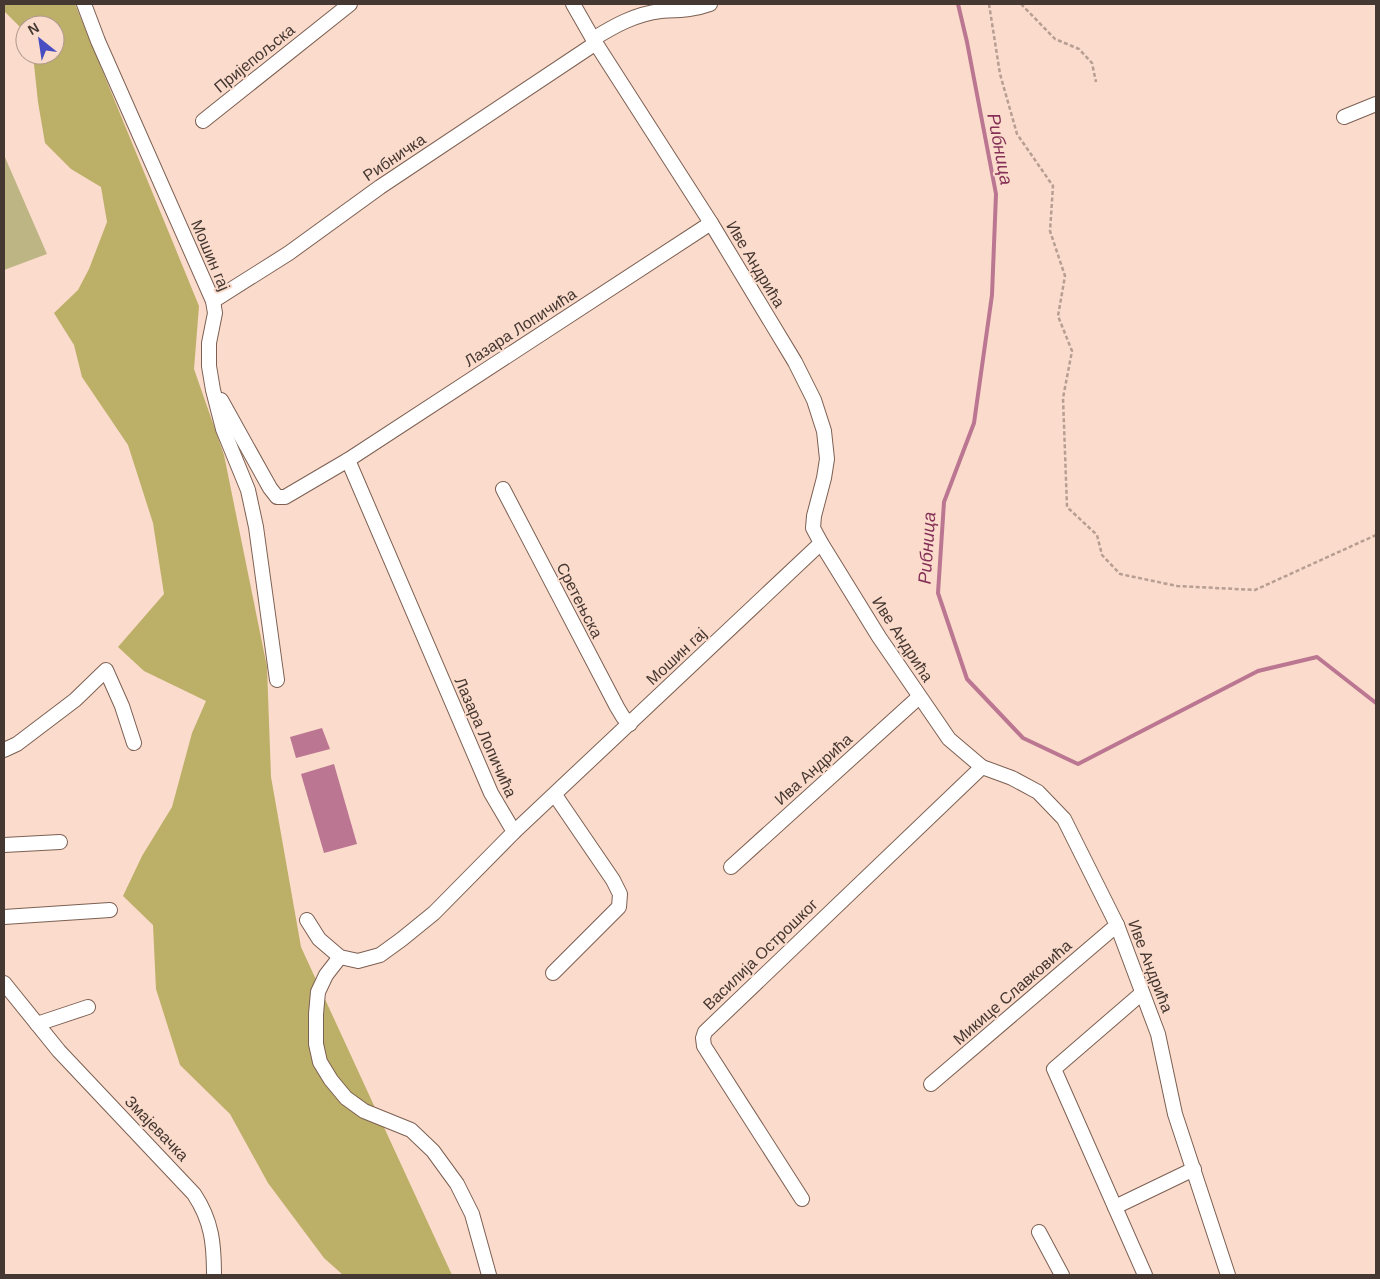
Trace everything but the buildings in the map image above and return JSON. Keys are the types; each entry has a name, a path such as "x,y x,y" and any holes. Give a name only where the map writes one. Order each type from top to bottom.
{"street":[{"name":"Мошин гај","path":"84,4 98,41 213,301 215,313 210,343 209,366 212,390 223,429 248,490 256,527 277,680"},
{"name":"Пријепољска","path":"203,121 350,4"},
{"name":"Иве Андрића","path":"573,4 711,223 795,362 814,400 824,431 826,459 824,478 814,516 813,528 821,543 879,637 949,739 982,767 1012,778 1038,792 1064,819 1117,925 1158,1034 1175,1114 1228,1275"},
{"name":"Рибничка","path":"213,301 288,253 380,187 625,20 659,11 683,11 710,4"},
{"path":"1344,117 1376,104"},
{"name":"Лазара Лопичића","path":"212,390 224,404 252,458 276,497 284,497 348,460 711,223"},
{"name":"Лазара Лопичића","path":"348,460 491,793 514,832"},
{"name":"Сретењска","path":"503,489 616,707 630,724"},
{"name":"Мошин гај","path":"340,957 358,961 380,954 434,914 514,832 821,543"},
{"path":"4,750 17,744 54,718 106,670 122,706 134,743"},
{"name":"Ива Андрића","path":"731,867 919,697"},
{"name":"Василија Острошког","path":"802,1199 704,1046 703,1038 706,1032 982,767"},
{"path":"553,973 619,907 620,894 613,880 555,795"},
{"path":"4,845 60,842"},
{"path":"4,917 110,910"},
{"path":"307,920 319,939 340,957 326,975 318,992 316,1044 320,1062 331,1080 346,1098 364,1111 411,1130 433,1151 457,1184 472,1214 489,1275"},
{"name":"Микице Славковића","path":"931,1084 1117,925"},
{"name":"Змајевачка","path":"4,983 59,1051 194,1194 203,1207 209,1223 213,1243 214,1275"},
{"path":"1142,993 1054,1069 1145,1275"},
{"path":"37,1024 88,1007"},
{"path":"1115,1207 1194,1169"},
{"path":"1039,1232 1062,1275"}],"path":[{"path":"989,4 1000,74 1017,134 1053,186 1050,231 1066,276 1058,316 1072,351 1063,398 1067,507 1097,535 1102,555 1120,574 1177,586 1255,590 1376,535"},
{"path":"1021,4 1056,39 1079,49 1092,63 1096,82"}],"shaded area":[{"path":"4,4 75,4 199,306 194,369 224,455 267,667 271,777 301,947 452,1275 343,1275 324,1258 268,1183 230,1114 180,1065 156,989 153,925 123,896 142,856 172,807 192,733 206,701 144,671 118,647 164,594 153,523 128,445 82,377 74,345 54,313 78,290 89,269 107,222 101,187 71,169 45,143 34,65 65,65 65,15 15,15 15,22 4,11"},
{"path":"4,155 47,254 4,270"},
{"path":"322,728 330,749 296,758 290,737"},
{"path":"334,764 357,844 324,853 301,774"}],"waterway":[{"name":"Рибница","path":"958,4 996,194 992,295 974,423 944,502 938,593 967,679 1023,738 1078,764 1258,671 1317,657 1376,703"}]}
